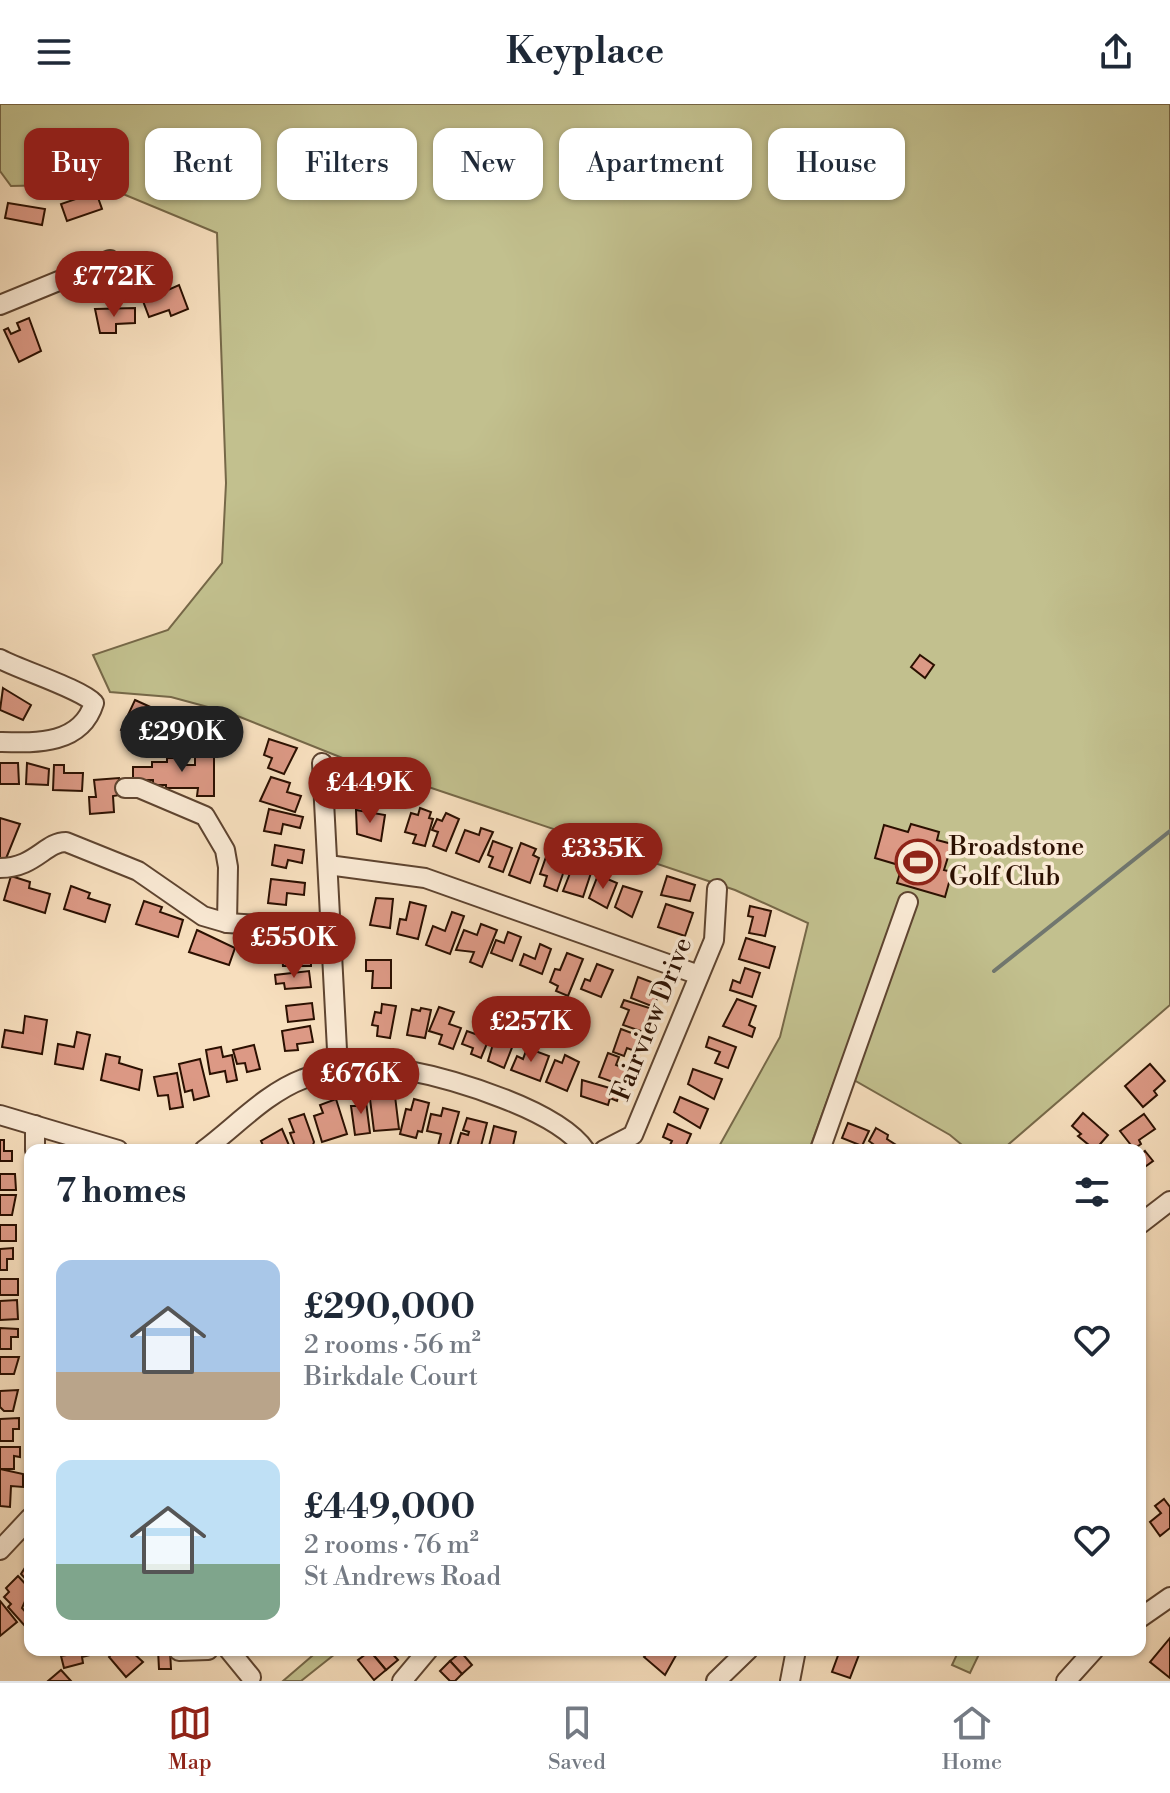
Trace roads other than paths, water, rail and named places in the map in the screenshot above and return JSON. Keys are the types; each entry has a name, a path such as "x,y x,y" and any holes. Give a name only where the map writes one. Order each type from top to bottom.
{"street":[{"path":"0,305 110,260"},
{"path":"0,659 56,686 79,691 94,703 90,715 70,735 43,741 0,742"},
{"path":"322,763 338,1069"},
{"path":"125,788 139,788 205,816 225,850 228,867 227,923"},
{"path":"0,868 26,865 57,842 66,842 138,871 203,916 227,923 330,929"},
{"path":"328,865 425,878 699,975"},
{"name":"Fairview Drive","path":"616,1144 633,1135 714,940 717,889"},
{"path":"822,1144 908,902"},
{"path":"212,1144 301,1079 338,1069 403,1070 532,1110 575,1135 581,1144"},
{"path":"0,1115 98,1144"},
{"path":"35,1125 35,1144"},
{"path":"1146,1219 1170,1201"},
{"path":"0,1550 24,1524"},
{"path":"1146,1614 1170,1597"},
{"path":"234,1656 251,1677"},
{"path":"402,1681 423,1656"},
{"path":"716,1681 742,1656"},
{"path":"790,1681 795,1656"},
{"path":"1066,1681 1089,1656"}],"waterway":[{"path":"994,971 1170,831"}],"place":[{"name":"Broadstone Golf Club","path":"918,862"}]}
